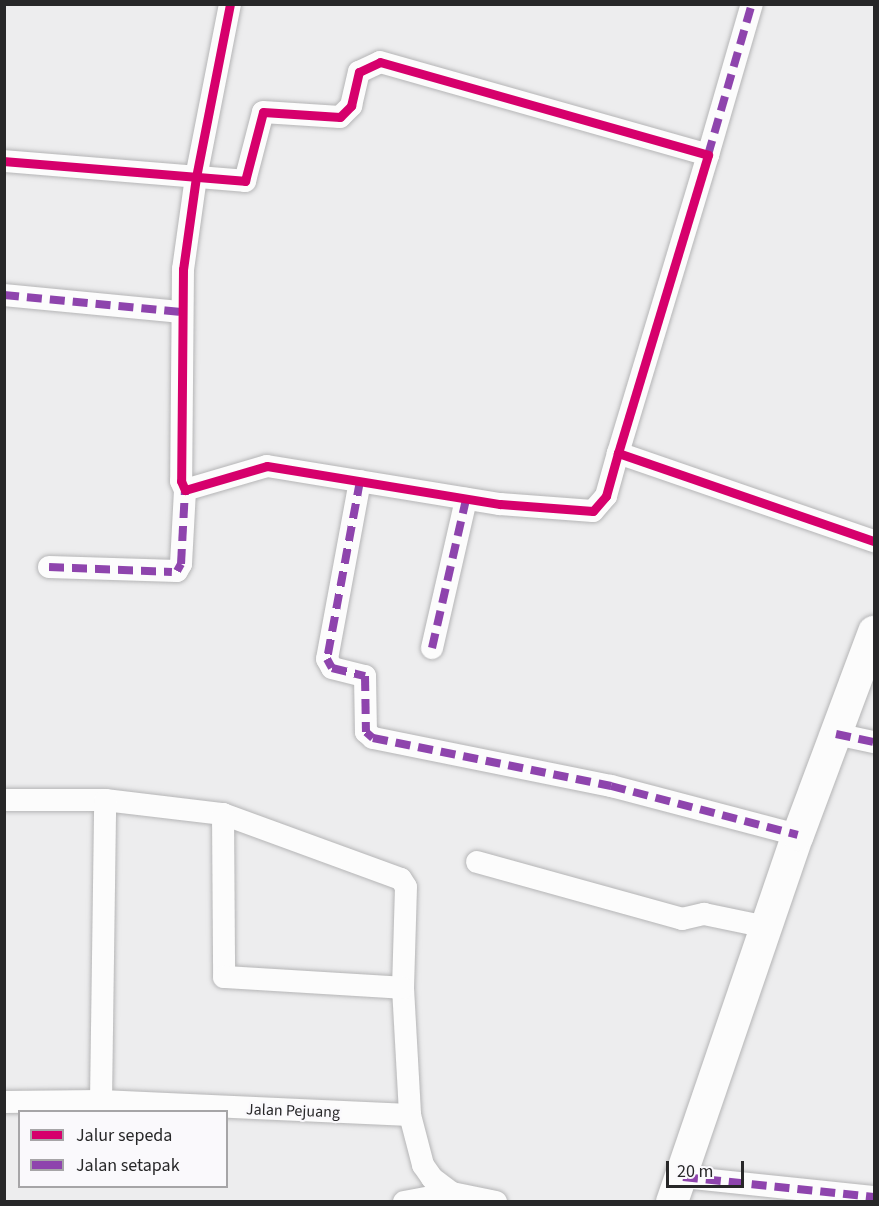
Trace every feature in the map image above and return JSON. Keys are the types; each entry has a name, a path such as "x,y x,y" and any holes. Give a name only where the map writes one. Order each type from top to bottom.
{"street":[{"path":"50,567 177,571 181,564 185,490 181,481 182,312 196,177 230,4"},
{"path":"185,490 267,466 466,499 553,511 593,512 606,496 752,4"},
{"path":"4,161 245,180 252,165 259,115 273,110 340,117 351,106 359,72 380,62 708,155"},
{"path":"4,295 182,312"},
{"path":"618,453 874,541"},
{"path":"360,482 327,659 332,668 365,676 366,732 373,738 610,786 798,835"},
{"path":"432,648 466,499"},
{"path":"874,632 798,835 677,1189 874,1197"},
{"path":"836,734 874,742"},
{"path":"4,800 105,800 223,814 401,879 406,887 403,988 410,1115 423,1165 432,1178 452,1193"},
{"path":"101,1101 105,800"},
{"path":"223,814 224,977 403,988"},
{"path":"477,862 682,919 704,914 767,927"},
{"name":"Jalan Pejuang","path":"4,1102 101,1101 410,1115"},
{"path":"404,1202 452,1193 496,1202"}],"marked path":[{"path":"708,155 752,4"},
{"path":"4,295 181,312"},
{"path":"360,481 327,659 332,668 365,676 366,732 373,738 611,786 798,835"},
{"path":"177,571 181,564 185,490"},
{"path":"432,648 466,499"},
{"path":"49,567 172,572"},
{"path":"836,734 874,742"},
{"path":"683,1177 874,1197"}],"cycle path":[{"path":"230,4 196,177 183,269 181,481 185,490 267,466 500,504 593,511 606,496 618,453"},
{"path":"4,161 245,181 263,112 340,117 351,106 359,72 380,62 708,155 618,453 874,541"}]}
